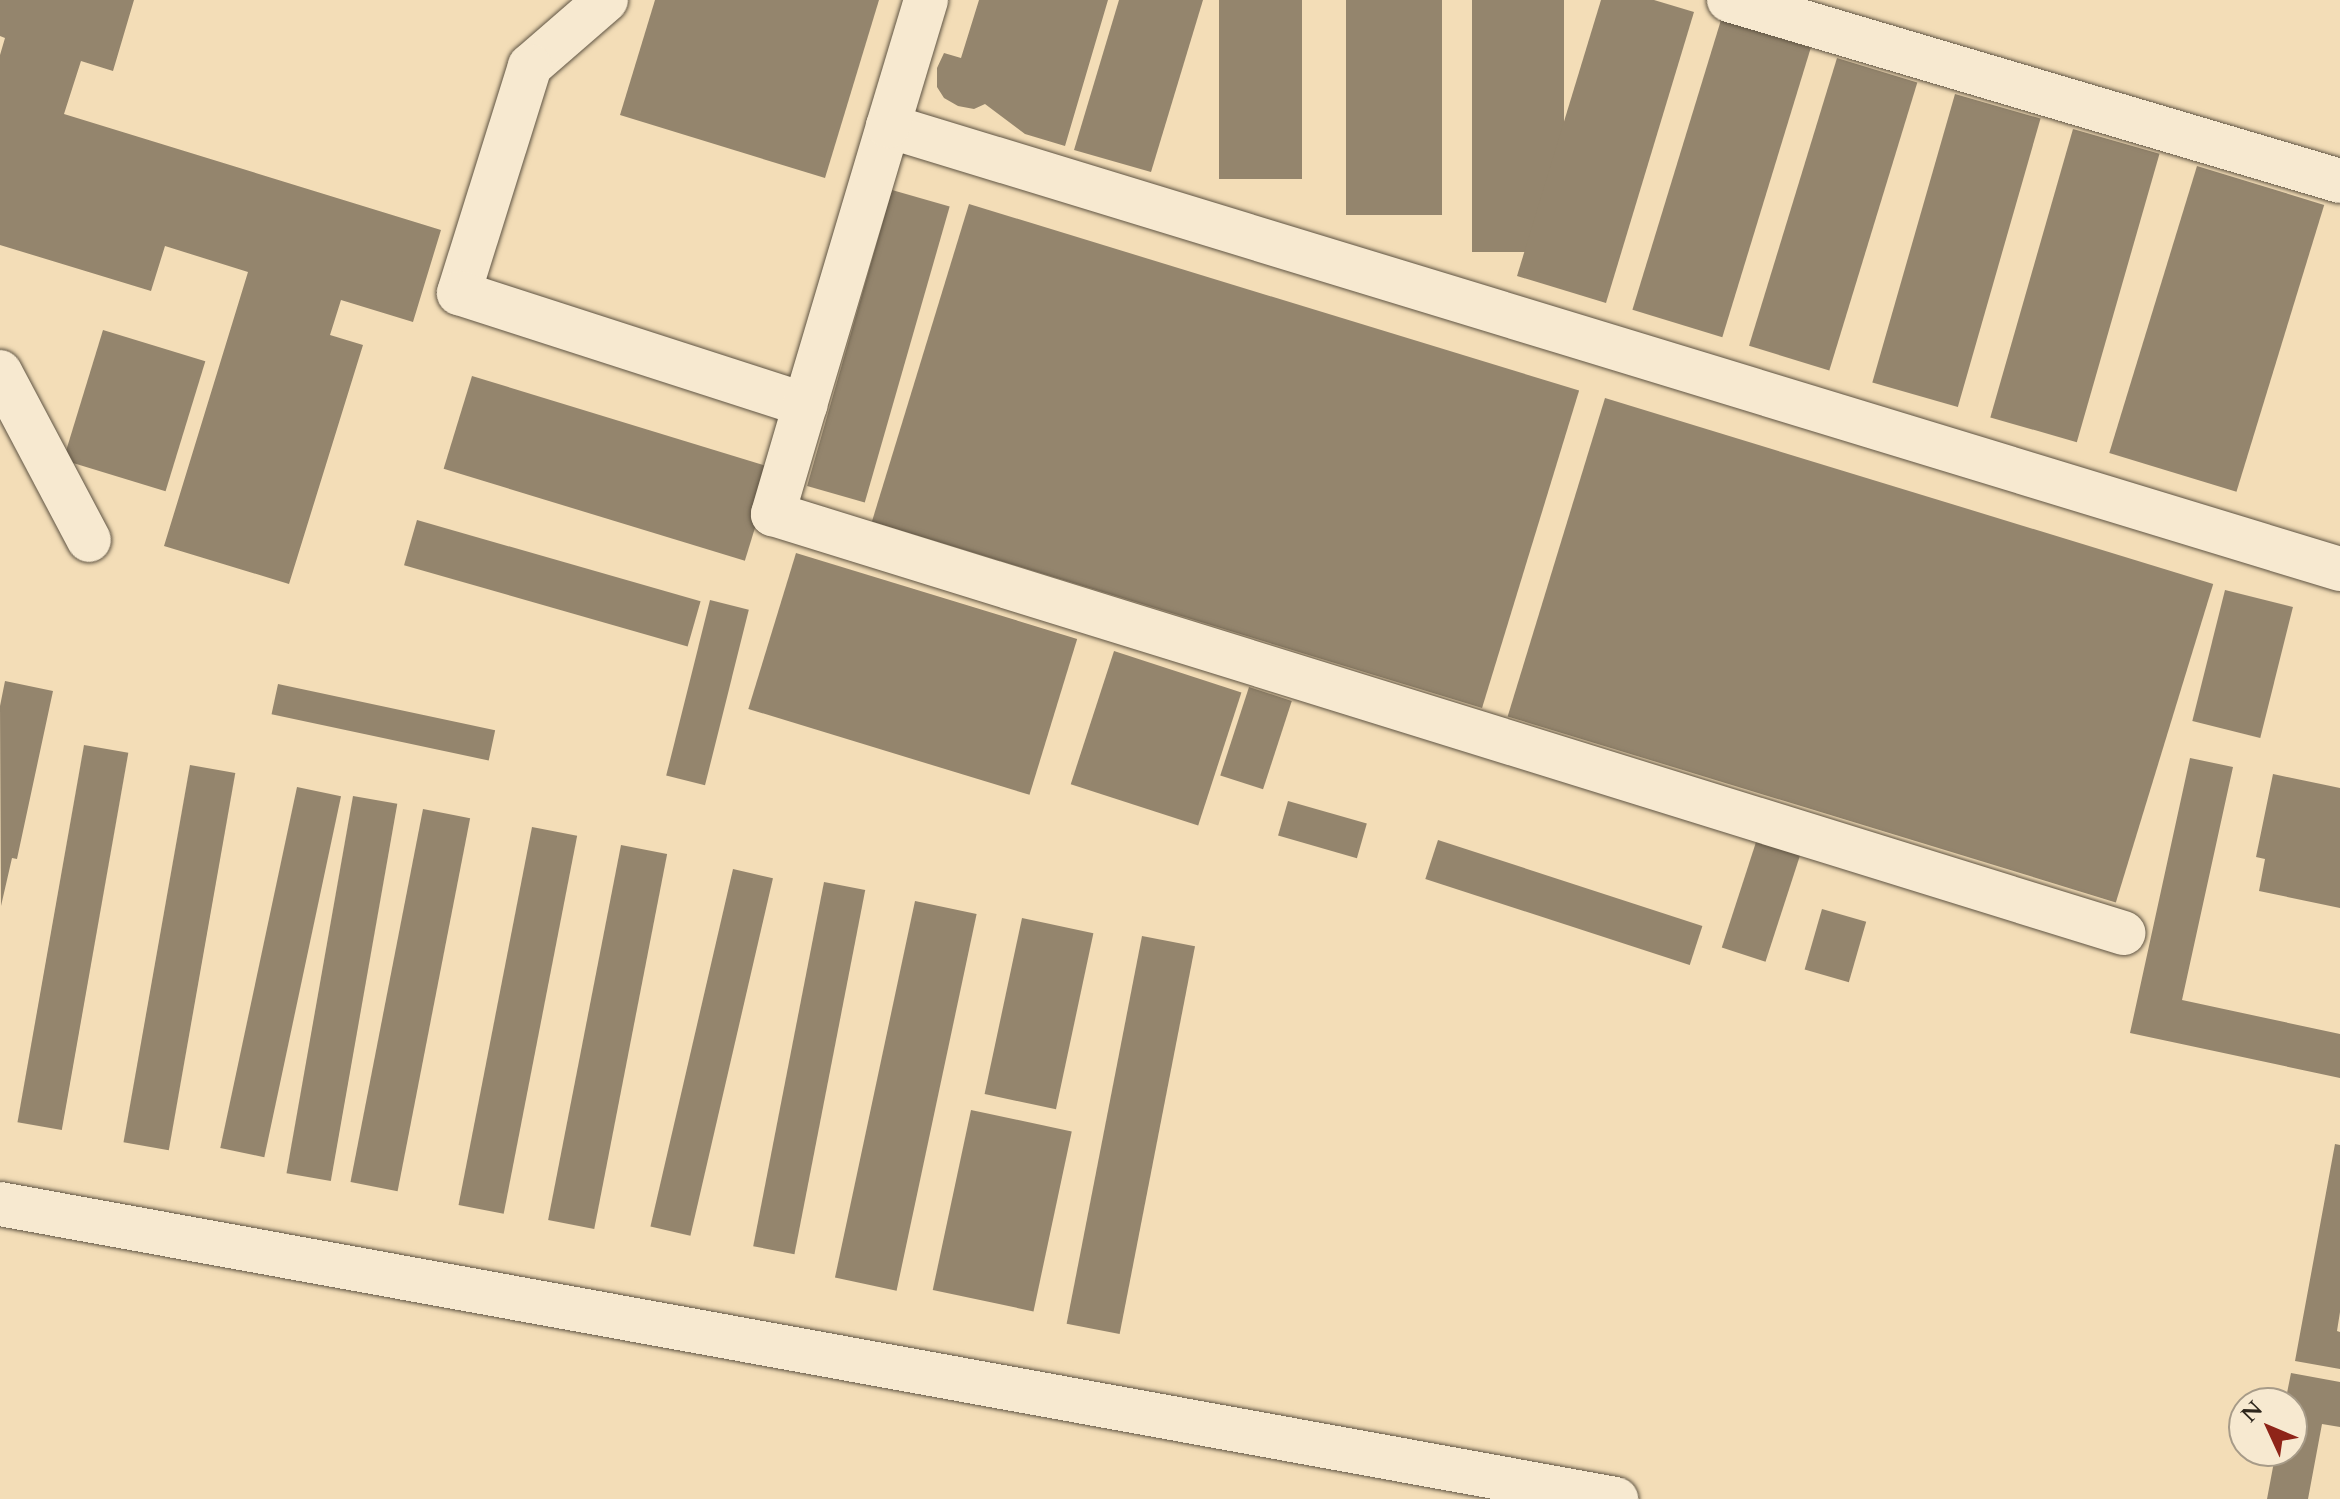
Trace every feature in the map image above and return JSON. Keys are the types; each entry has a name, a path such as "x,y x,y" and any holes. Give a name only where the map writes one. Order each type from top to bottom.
{"lane":[{"path":"606,0 530,66 459,293 805,405"},
{"path":"926,0 773,514 2123,933"},
{"path":"1729,0 2340,181"},
{"path":"888,126 2340,569"},
{"path":"0,372 89,540"},
{"path":"0,1204 1616,1499"}],"building":[{"path":"0,0 134,0 113,71 81,61 64,114 441,230 413,322 341,300 330,335 363,345 289,584 164,546 248,272 165,246 151,291 0,245 0,55 5,38 0,36"},
{"path":"655,0 879,0 825,178 620,115"},
{"path":"979,0 1108,0 1065,146 1025,134 985,104 974,109 958,106 944,98 937,87 937,68 944,53 961,58"},
{"path":"1119,0 1203,0 1151,172 1074,150"},
{"path":"1219,0 1302,0 1302,179 1219,179"},
{"path":"1346,0 1442,0 1442,215 1346,215"},
{"path":"1472,0 1564,0 1564,252 1472,252"},
{"path":"1601,0 1654,0 1694,12 1606,303 1517,276"},
{"path":"1721,20 1811,47 1722,337 1632,310"},
{"path":"1837,58 1917,83 1829,370 1749,346"},
{"path":"1955,94 2041,119 1958,407 1872,382"},
{"path":"2073,129 2160,154 2077,442 1990,417"},
{"path":"2197,166 2324,205 2236,492 2109,453"},
{"path":"892,190 950,207 865,503 807,486"},
{"path":"969,204 1579,391 1482,708 872,521"},
{"path":"103,330 205,361 166,491 63,460"},
{"path":"472,376 773,468 745,561 444,469"},
{"path":"1605,398 2213,584 2116,902 1508,716"},
{"path":"417,520 701,601 688,646 404,565"},
{"path":"796,553 1077,639 1029,795 748,709"},
{"path":"2225,590 2293,607 2260,738 2192,721"},
{"path":"710,600 749,610 705,785 666,776"},
{"path":"1114,651 1241,692 1198,826 1071,784"},
{"path":"5,681 53,691 17,859 12,858 1,906 0,706"},
{"path":"278,684 495,730 489,760 272,714"},
{"path":"1249,687 1292,701 1263,789 1220,775"},
{"path":"84,745 128,753 62,1130 17,1122"},
{"path":"2190,758 2233,767 2182,1000 2340,1034 2340,1078 2130,1033"},
{"path":"190,765 235,773 169,1150 123,1142"},
{"path":"2273,774 2340,788 2340,908 2259,891 2265,859 2256,857"},
{"path":"297,787 341,796 264,1157 220,1148"},
{"path":"353,796 397,804 331,1181 286,1173"},
{"path":"1288,801 1367,824 1357,858 1278,836"},
{"path":"423,809 470,818 398,1191 350,1182"},
{"path":"532,827 577,836 504,1214 459,1205"},
{"path":"1757,839 1801,853 1766,962 1722,947"},
{"path":"1438,840 1702,926 1690,965 1425,879"},
{"path":"621,845 667,854 594,1229 548,1220"},
{"path":"733,869 773,878 690,1236 650,1227"},
{"path":"824,882 865,890 794,1254 753,1246"},
{"path":"915,901 977,914 897,1291 835,1278"},
{"path":"1822,909 1866,922 1849,982 1805,970"},
{"path":"1022,918 1093,933 1056,1109 985,1094"},
{"path":"1142,936 1195,946 1120,1334 1067,1324"},
{"path":"971,1110 1072,1131 1033,1311 933,1290"},
{"path":"2335,1144 2340,1145 2340,1312 2337,1331 2340,1332 2340,1369 2295,1361"},
{"path":"2291,1373 2340,1382 2340,1427 2322,1424 2308,1499 2267,1499 2273,1467 2308,1467 2308,1387 2288,1387"}]}
